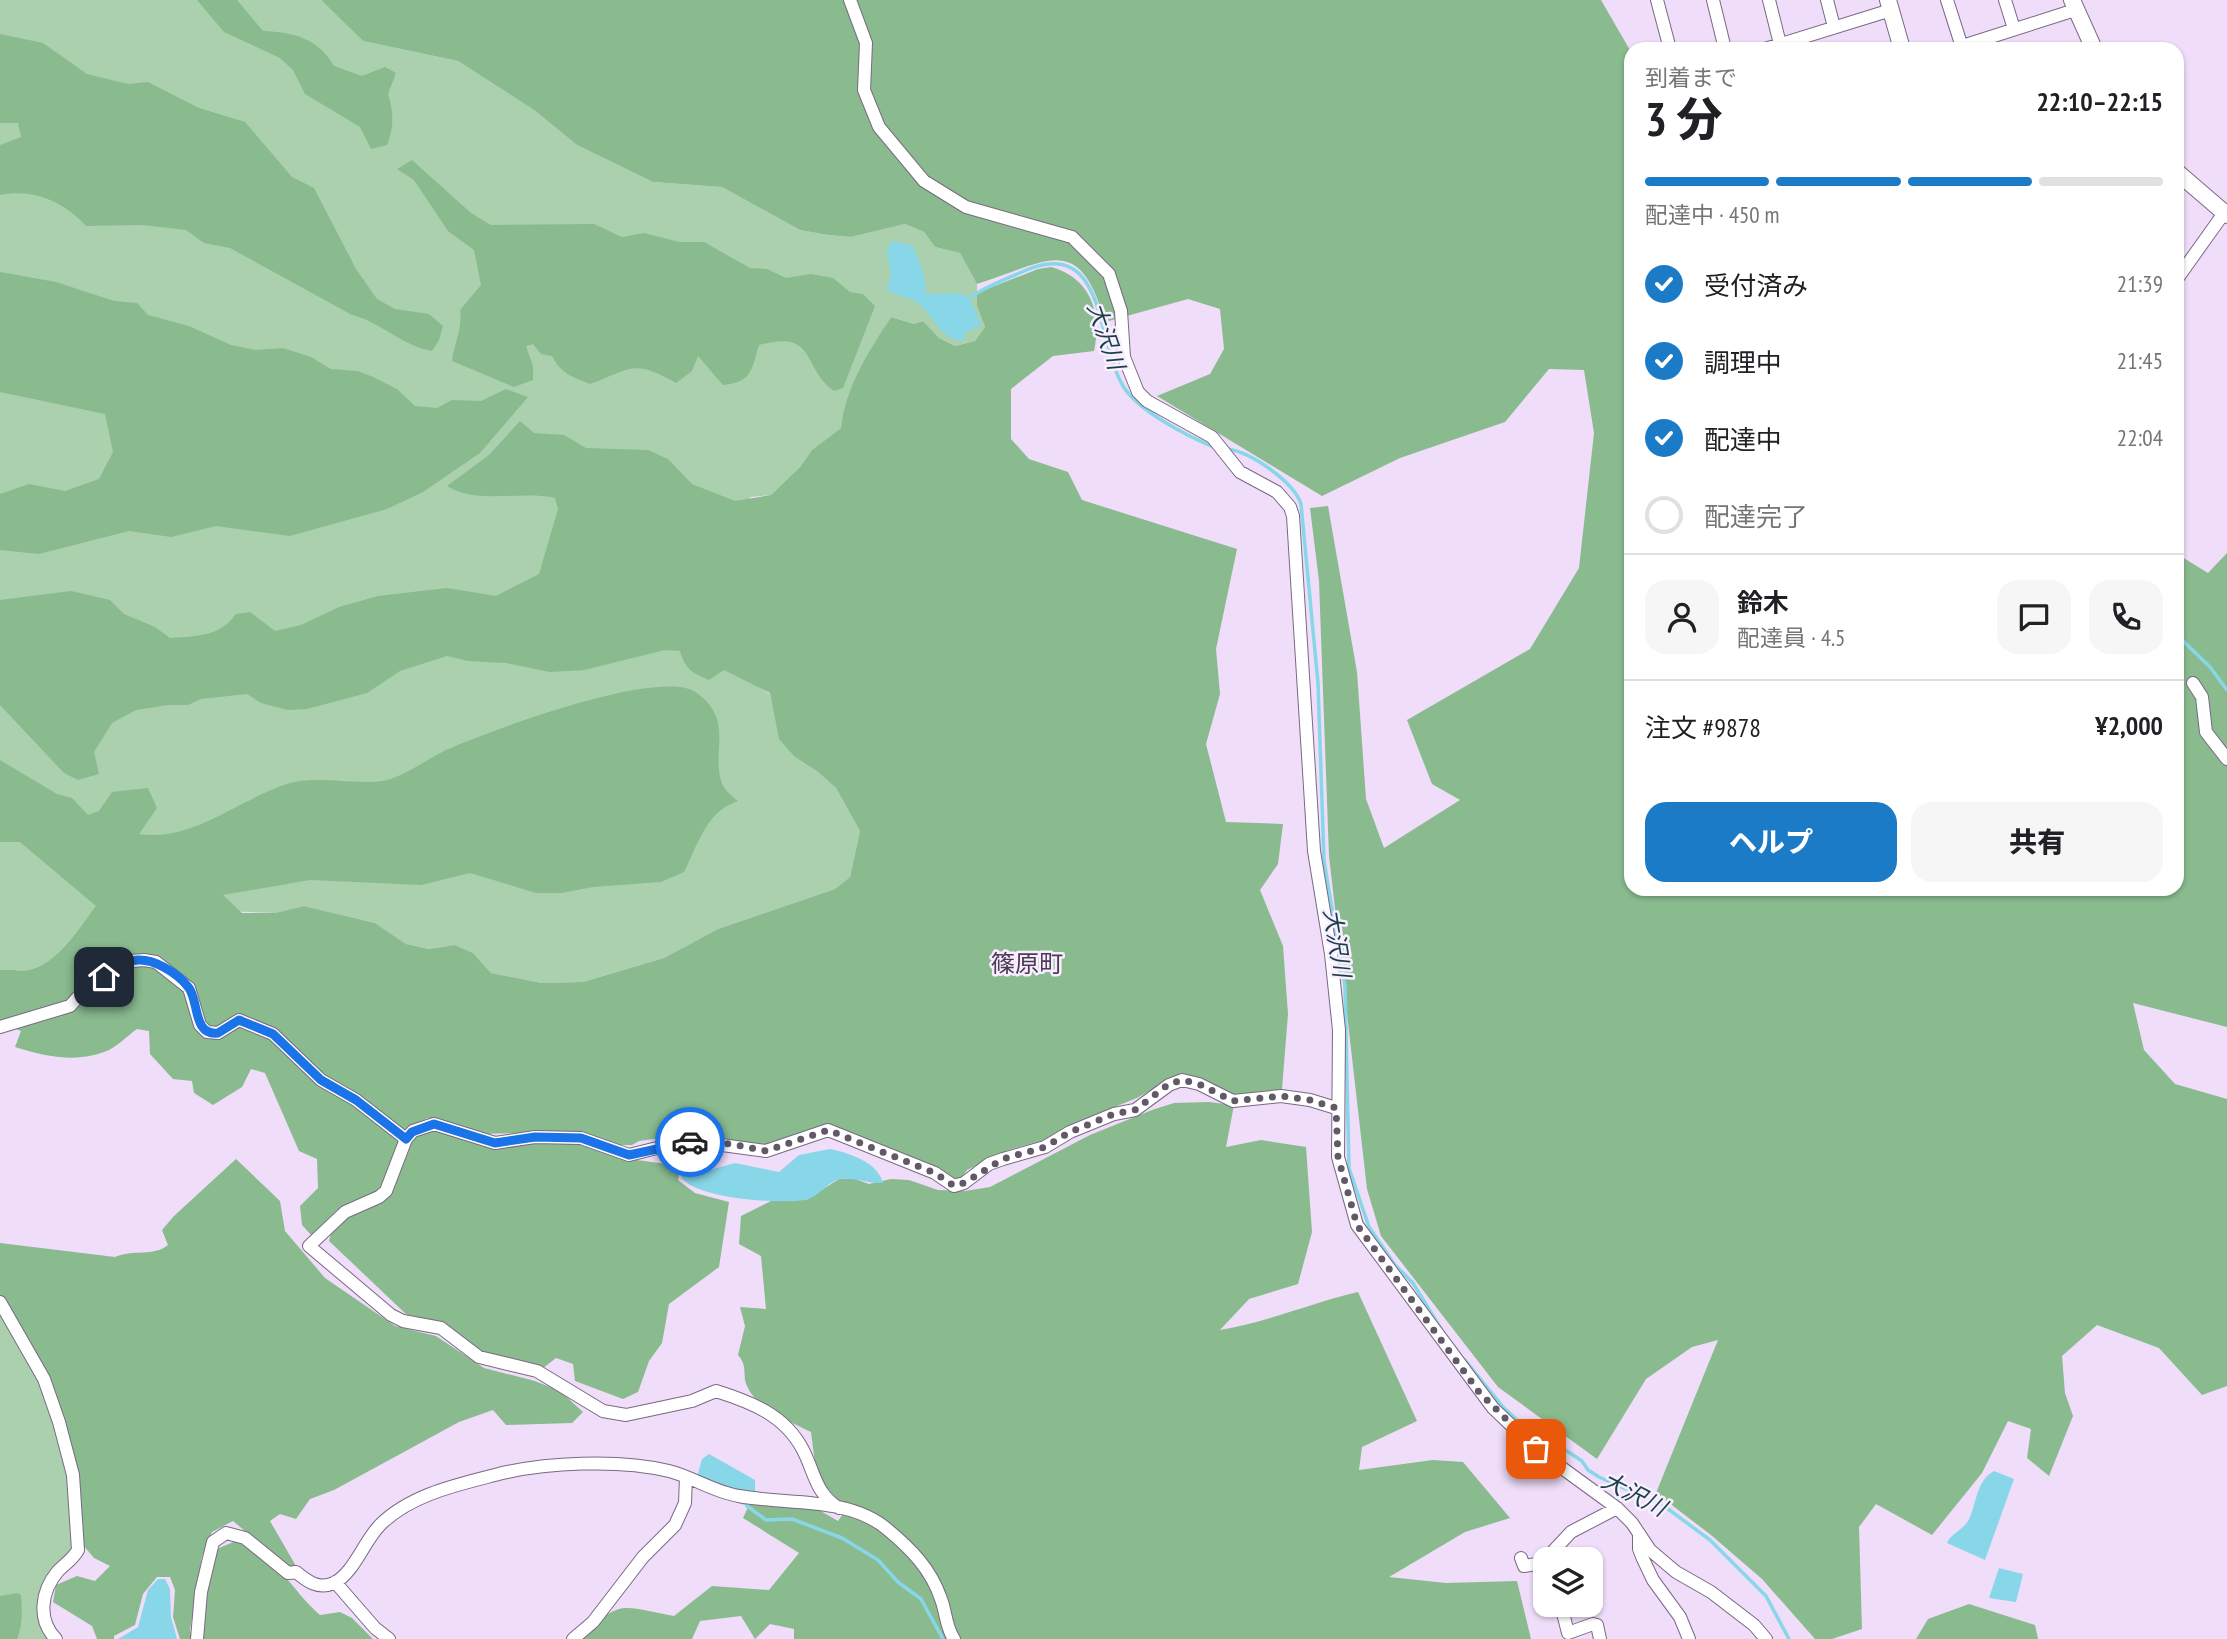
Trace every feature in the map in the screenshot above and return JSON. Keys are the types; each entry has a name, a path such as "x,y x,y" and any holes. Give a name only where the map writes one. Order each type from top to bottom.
{"street":[{"path":"850,0 866,43 864,90 879,127 906,162 924,181 958,203 1072,237 1087,249 1109,274 1121,311 1124,357 1138,392 1147,401 1212,437 1240,472 1277,492 1290,507 1302,627 1314,851 1331,954 1339,1030 1336,1108 1338,1157 1357,1225 1366,1241 1493,1408 1536,1449 1617,1508 1632,1523 1650,1550 1675,1572 1711,1592 1754,1625 1766,1639"},
{"path":"1657,0 1668,42"},
{"path":"1713,0 1723,42"},
{"path":"1769,0 1780,42"},
{"path":"1827,0 1834,27"},
{"path":"1947,0 1956,42"},
{"path":"2005,0 2014,29"},
{"path":"1786,42 1889,5 1900,42"},
{"path":"1975,42 2074,5 2091,42"},
{"path":"2184,178 2226,214 2184,260"},
{"path":"2193,683 2202,697 2206,732 2227,759"},
{"path":"0,1027 70,1006 89,986 132,961 156,962 189,988 200,1025 207,1032 218,1033 239,1020 273,1034 321,1080 356,1100 406,1139"},
{"path":"839,1508 819,1492 804,1451 792,1432 763,1408 716,1391 692,1401 626,1415 603,1411 537,1371 487,1360 441,1328 403,1321 391,1315 309,1246 337,1218 386,1191 406,1139 412,1132 434,1124 495,1143 535,1137 581,1138 629,1155 677,1143 700,1142 766,1151 828,1130 935,1173 954,1186 964,1183 996,1161 1045,1147 1070,1132 1114,1114 1135,1110 1169,1084 1182,1080 1199,1084 1233,1101 1281,1096 1310,1100 1336,1108"},
{"path":"0,1302 44,1378 74,1475 78,1550 57,1573 42,1609 45,1624 56,1639"},
{"path":"197,1639 201,1592 212,1542 226,1533 245,1538 288,1573 296,1572 314,1585 335,1582 388,1518 415,1501 451,1488 541,1464 650,1468 686,1477 738,1496 839,1508 879,1523 923,1562 935,1581 954,1639"},
{"path":"573,1639 593,1622 643,1556 676,1525 685,1503 686,1477"},
{"path":"1559,1547 1571,1532 1617,1508"},
{"path":"1632,1523 1641,1538 1639,1549 1648,1570 1680,1617 1689,1639"},
{"path":"1521,1558 1528,1567 1533,1566"},
{"path":"335,1582 389,1639"},
{"path":"1564,1617 1568,1633 1593,1624 1597,1625 1600,1639"}],"green space":[{"path":"0,0 321,0 363,41 458,61 534,110 577,145 653,182 722,187 800,230 828,235 851,237 905,224 924,232 935,247 960,253 977,284 977,306 985,327 975,341 955,346 939,338 923,321 914,324 891,317 853,384 847,398 841,428 812,450 800,467 771,495 750,497 751,682 770,694 774,710 795,757 836,788 860,831 850,877 835,889 718,929 664,958 583,982 542,983 491,973 473,953 455,945 429,949 406,944 375,923 304,906 275,913 97,906 67,944 49,961 28,970 0,970"},
{"path":"197,0 237,0 263,31 304,38 328,56 334,66 362,76 385,67 396,73 388,94 392,120 387,145 371,149 360,127 305,94 293,70 280,58 224,32"},
{"path":"321,0 1601,0 1625,42 1624,896 2184,896 2184,558 2208,573 2227,553 2227,1027 2133,1003 2144,1050 2175,1084 2227,1099 2227,1386 2202,1395 2159,1348 2097,1325 2062,1356 2065,1393 2073,1416 2049,1476 2027,1458 2031,1429 2008,1421 1982,1473 1932,1535 1876,1504 1859,1527 1862,1629 1832,1639 1815,1639 1762,1579 1656,1493 1718,1340 1692,1347 1646,1379 1597,1459 1498,1387 1381,1236 1367,1189 1329,856 1319,581 1310,508 1328,506 1357,672 1366,799 1384,848 1460,800 1432,784 1407,720 1530,649 1579,568 1594,433 1584,370 1549,369 1505,422 1400,458 1322,496 1157,396 1210,374 1224,349 1220,309 1188,299 1105,322 1095,293 1084,274 1071,264 1057,260 1041,262 977,284 960,253 935,247 924,232 905,224 851,237 800,230 722,187 653,182 577,145 534,110 458,61 363,41"},
{"path":"0,34 43,43 87,74 128,84 148,82 199,108 245,122 292,177 314,188 356,269 377,299 395,309 429,314 443,326 432,351 411,344 363,318 352,315 230,248 204,243 186,230 142,225 86,226 78,217 48,199 12,193 0,195 0,145 21,137 18,123 0,123"},
{"path":"412,160 471,213 491,225 594,224 622,237 644,233 679,242 704,242 750,268 767,269 786,278 811,274 833,278 850,292 863,294 875,306 843,388 834,391 824,382 800,346 778,341 759,345 752,368 745,378 723,385 698,356 692,371 676,383 650,370 632,368 590,384 568,374 552,356 541,354 533,344 526,346 533,366 533,380 514,387 452,361 460,310 481,285 474,250 448,231 414,180 397,169"},
{"path":"1051,267 1076,279 1090,299 1096,323 1094,351 1053,356 1011,389 1011,439 1029,459 1068,472 1082,500 1237,549 1216,649 1220,694 1206,744 1226,822 1283,824 1278,864 1260,890 1283,946 1288,1014 1282,1089 1233,1098 1187,1076 1173,1077 1137,1098 1074,1123 1048,1139 1008,1150 967,1170 961,1179 950,1180 827,1127 811,1129 764,1149 693,1137 669,1137 639,1141 632,1145 612,1145 571,1132 480,1134 428,1118 406,1129 385,1187 337,1210 311,1235 302,1225 300,1206 318,1188 317,1159 299,1151 265,1073 251,1069 242,1087 213,1105 194,1093 192,1081 173,1079 150,1054 149,1031 137,1029 108,1050 82,1057 48,1055 15,1047 21,1031 0,1023 0,970 28,970 49,961 67,944 96,906 20,842 0,842 0,760 57,794 72,798 88,815 99,811 112,792 148,788 157,808 139,834 159,835 197,826 287,784 310,780 382,781 405,773 444,751 533,717 612,694 648,688 678,687 697,693 716,715 719,726 719,774 724,788 738,801 718,813 704,830 684,872 661,882 593,887 561,893 536,893 470,873 421,885 310,880 223,895 242,913 275,913 304,906 375,923 406,944 429,949 455,945 473,953 491,973 542,983 583,982 664,958 718,929 835,889 850,877 860,831 836,788 795,757 779,739 770,693 724,670 709,680 687,666 680,651 665,650 584,670 550,672 506,663 468,661 447,656 400,671 367,693 307,709 288,710 261,703 247,694 201,699 188,705 136,710 112,723 94,752 99,774 78,780 64,773 0,705 0,600 71,591 110,600 124,614 155,627 170,638 207,634 223,627 236,614 250,612 275,631 301,625 339,607 378,596 447,588 496,596 539,574 558,509 555,498 471,495 447,486 489,455 520,421 534,433 564,435 586,448 648,450 668,459 692,484 735,501 771,495 800,467 812,450 841,428 847,398 853,384 891,317 914,324 923,321 939,338 955,346 975,341 985,327 977,306 977,293 1038,269"},
{"path":"0,272 56,282 114,301 137,303 148,315 189,326 231,345 256,350 283,348 311,357 331,369 358,371 397,389 415,406 437,408 452,400 481,401 506,389 528,397 480,453 423,492 387,509 290,536 216,526 171,537 129,531 39,554 0,550 0,494 29,484 65,491 99,479 113,452 105,414 0,392"},
{"path":"1209,1102 1234,1105 1226,1147 1261,1140 1306,1147 1312,1232 1298,1284 1249,1299 1220,1330 1358,1292 1417,1421 1362,1447 1359,1470 1433,1460 1463,1462 1510,1518 1465,1532 1389,1577 1446,1583 1517,1581 1531,1639 794,1639 794,1629 770,1624 755,1639 741,1616 700,1621 692,1639 580,1639 604,1617 622,1608 674,1616 712,1586 769,1590 799,1553 743,1518 751,1501 814,1507 838,1521 847,1508 828,1489 819,1475 811,1432 766,1408 747,1386 743,1363 738,1355 745,1326 740,1307 766,1309 761,1256 739,1244 741,1216 775,1199 806,1200 839,1179 855,1179 869,1184 891,1179 909,1180 938,1190 965,1191 990,1187 1090,1135 1152,1110 1174,1103"},
{"path":"431,1130 474,1141 585,1143 622,1158 681,1166 678,1180 695,1193 729,1202 719,1267 669,1304 662,1343 649,1361 638,1392 623,1399 575,1381 573,1364 556,1358 542,1369 497,1361 429,1320 407,1315 329,1241 332,1229 349,1216 378,1202 409,1140"},
{"path":"236,1159 280,1201 285,1231 325,1278 395,1326 436,1336 484,1368 535,1381 560,1391 583,1412 572,1423 506,1425 493,1410 459,1422 334,1490 310,1499 296,1519 280,1514 270,1521 296,1566 290,1569 233,1521 212,1532 202,1556 190,1630 192,1639 180,1639 173,1617 175,1590 170,1577 157,1577 143,1594 135,1625 114,1636 114,1639 97,1639 92,1626 53,1602 56,1585 77,1576 95,1581 110,1566 94,1558 83,1545 47,1376 0,1295 0,1243 115,1257 162,1249 168,1245 162,1230"},
{"path":"0,1309 37,1372 66,1465 75,1546 41,1599 53,1639 0,1639"},
{"path":"236,1541 262,1554 320,1615 340,1612 352,1618 373,1639 202,1639 211,1563 219,1548"},
{"path":"17,1593 21,1595 22,1612 17,1639 0,1639 0,1596"},
{"path":"1969,1604 2035,1625 2038,1639 1916,1639 1928,1619"}],"water":[{"path":"893,241 913,246 924,274 926,294 963,295 972,304 981,326 966,332 963,341 955,340 943,332 918,303 887,289 891,275 887,249"},
{"path":"830,1149 869,1164 883,1183 841,1179 805,1200 777,1201 720,1195 689,1184 681,1177 686,1169 710,1170 735,1163 779,1172 799,1155"},
{"path":"709,1454 755,1480 755,1491 747,1495 747,1506 739,1503 726,1489 697,1477 702,1459"},
{"path":"1994,1471 2014,1479 1985,1560 1947,1543 1967,1523 1980,1486"},
{"path":"1999,1568 2023,1574 2016,1602 1989,1598"},
{"path":"158,1579 165,1579 170,1589 171,1617 177,1639 118,1639 138,1627 148,1590"}],"waterway":[{"name":"大沢川","path":"966,300 987,287 1024,271 1051,264 1070,267 1084,279 1094,298 1114,366 1130,395 1152,414 1216,448"},
{"name":"大沢川","path":"1227,449 1248,456 1270,469 1297,495 1301,504 1318,683 1324,861 1345,986 1349,1168 1369,1227 1395,1265 1413,1283 1441,1329"},
{"path":"2184,642 2210,667 2227,690"},
{"name":"大沢川","path":"1465,1360 1503,1407 1528,1430 1537,1431 1582,1461 1588,1470 1599,1477 1664,1506 1710,1540 1766,1596 1789,1639"},
{"path":"747,1506 766,1520 792,1519 842,1538 878,1560 898,1582 921,1599 943,1639"}],"way so far":[{"path":"690,1142 731,1144 766,1151 828,1130 935,1173 954,1186 964,1183 989,1164 1045,1147 1070,1132 1114,1114 1135,1110 1169,1084 1182,1080 1199,1084 1233,1101 1281,1096 1310,1100 1336,1108 1338,1157 1344,1186 1357,1225 1366,1241 1479,1392 1536,1449"}],"district":[{"name":"篠原町","path":"1027,964"}],"route":[{"path":"104,977 132,961 156,962 189,988 200,1025 207,1032 218,1033 234,1021 245,1020 273,1034 321,1080 356,1100 406,1139 412,1132 434,1124 495,1143 535,1137 581,1138 629,1155 690,1142"}]}
